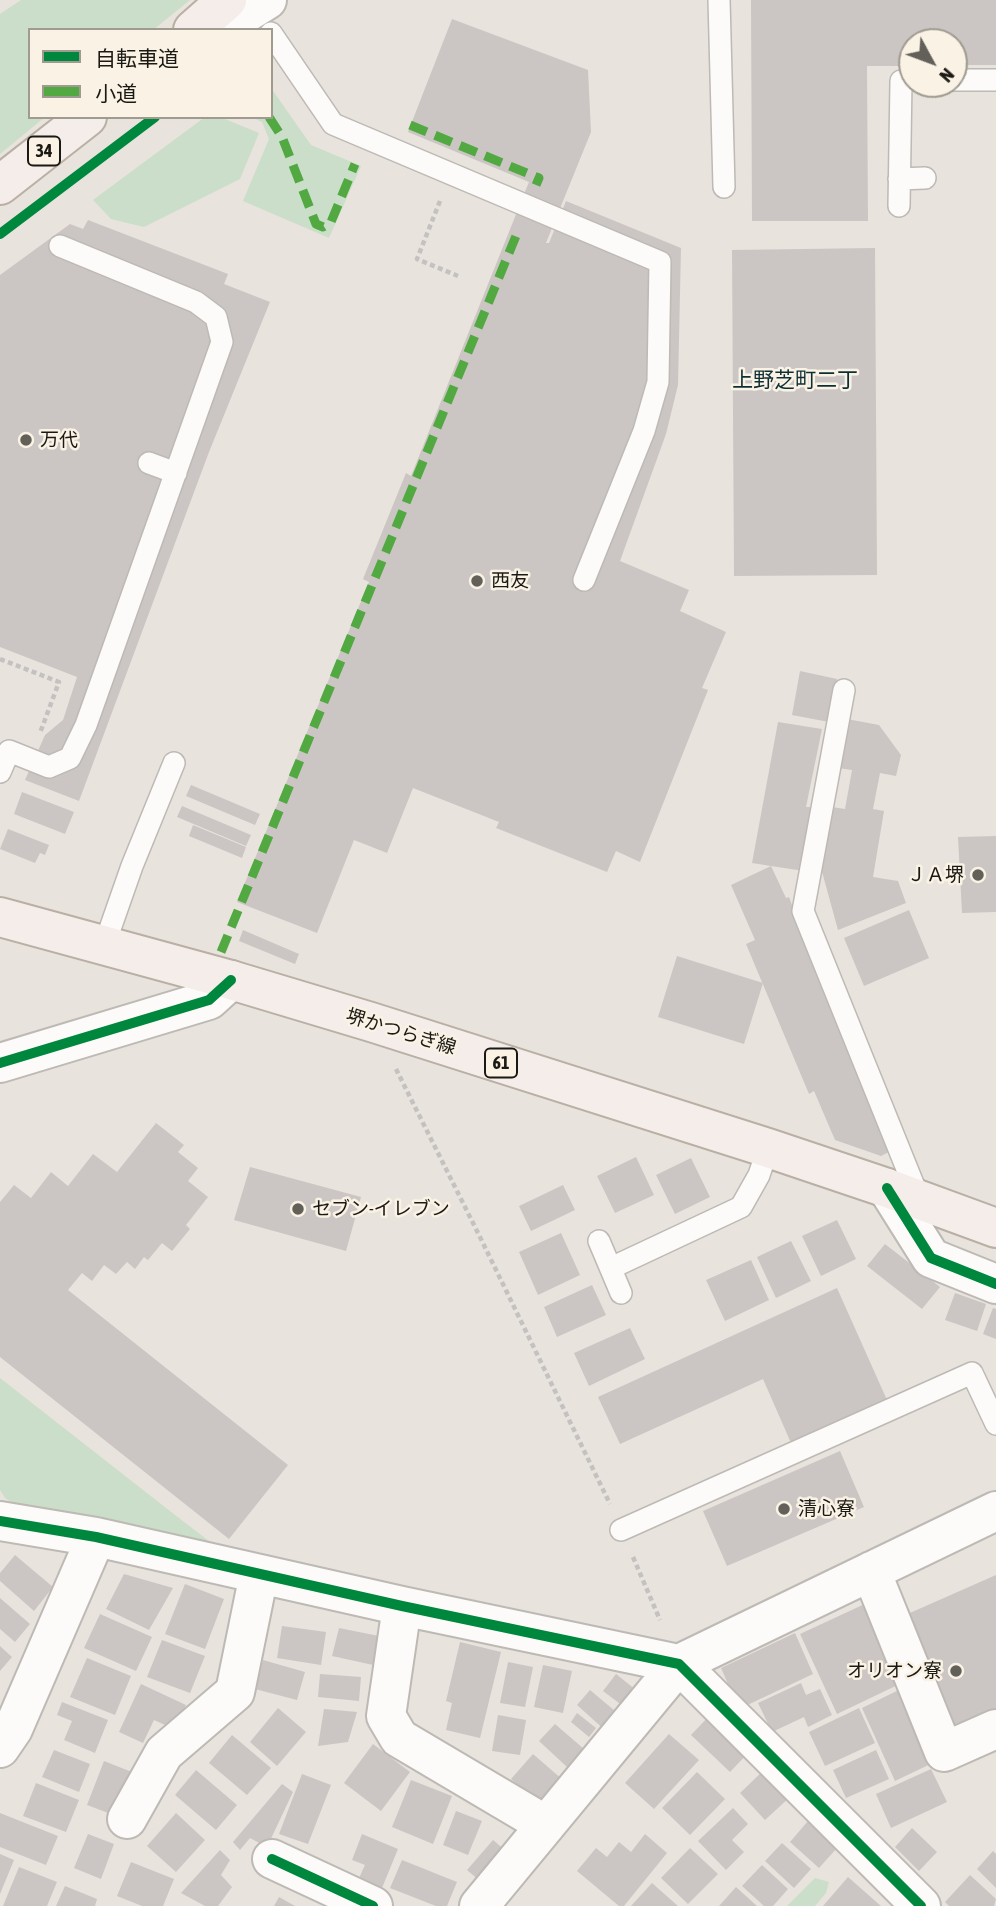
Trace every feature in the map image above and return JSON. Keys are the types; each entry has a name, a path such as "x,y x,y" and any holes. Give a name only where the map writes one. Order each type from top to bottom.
{"main road":[{"path":"201,28 258,14"},
{"name":"34","path":"0,185 84,119"},
{"name":"堺かつらぎ線","path":"0,917 231,980 372,1022 768,1148 996,1228"}],"street":[{"path":"224,28 258,14"},
{"path":"0,1063 209,1000 231,980"},
{"path":"903,1194 932,1258 996,1284"},
{"path":"479,1906 680,1664 996,1511"},
{"path":"0,1522 96,1537 401,1606 680,1664 920,1906"},
{"path":"0,1748 13,1730 96,1537"},
{"path":"872,1571 944,1752 996,1729"},
{"path":"127,1819 164,1753 235,1692 259,1574"},
{"path":"401,1606 386,1716 399,1738 546,1825"},
{"path":"272,1859 373,1906"}],"lane":[{"path":"719,0 723,187"},
{"path":"273,36 333,124 660,262 658,383 644,431 584,580"},
{"path":"968,80 996,80"},
{"path":"899,206 901,98"},
{"path":"900,179 925,177"},
{"path":"0,772 9,751 49,767 70,758 86,725 222,342 216,317 196,302 60,246"},
{"path":"149,463 176,473"},
{"path":"844,690 803,911 903,1194"},
{"path":"104,946 132,866 174,763"},
{"path":"611,1268 741,1207 759,1175 768,1148"},
{"path":"599,1241 621,1293"},
{"path":"621,1530 972,1373 996,1423"}],"path":[{"path":"444,191 418,259 458,276"},
{"path":"0,659 59,682 40,733"},
{"path":"372,1022 486,1249 621,1530 680,1664"}],"green space":[{"path":"21,0 190,0 155,28 28,28 28,119 43,119 0,154 0,14"},
{"path":"273,91 311,145 361,166 329,238 243,201 269,139 262,122 255,119 273,119"},
{"path":"202,119 225,119 259,133 240,179 144,227 111,219 93,200"},
{"path":"0,1378 222,1551 29,1514 5,1498 0,1490"},
{"path":"815,1878 829,1882 826,1893 815,1906 787,1906"}],"building":[{"path":"751,0 996,0 996,65 968,65 968,28 898,28 898,66 867,66 868,221 752,221"},
{"name":"西友","path":"452,19 588,70 591,132 546,243 549,243 566,201 681,248 678,385 666,434 620,561 689,590 680,611 726,632 702,688 708,690 640,862 616,851 607,872 496,828 499,822 413,788 387,853 354,840 317,933 237,902 369,582 363,579 406,473 411,476 529,182 408,132"},
{"path":"88,220 228,274 224,284 270,302 209,452 79,801 25,780 45,735 63,720 77,677 0,647 0,275 70,224 83,229"},
{"path":"875,248 877,575 734,576 732,250"},
{"path":"800,671 837,679 829,722 792,715"},
{"path":"847,719 879,725 901,755 896,776 880,773 873,809 884,811 873,877 898,881 906,903 838,930 821,868 832,807 845,809 852,770 838,768"},
{"path":"778,722 822,729 806,807 815,807 804,871 752,863"},
{"path":"191,785 260,814 255,825 186,796"},
{"path":"22,792 74,812 65,834 14,814"},
{"path":"182,806 251,835 246,846 177,817"},
{"path":"193,825 246,847 242,858 189,836"},
{"path":"8,829 49,845 45,855 40,853 35,863 0,849"},
{"name":"ＪＡ堺","path":"996,836 996,912 962,913 958,837"},
{"path":"771,866 786,898 789,897 893,1150 881,1156 835,1140 814,1091 809,1094 746,944 755,940 731,885"},
{"path":"909,910 929,958 864,986 844,938"},
{"path":"243,930 299,954 295,964 239,941"},
{"path":"677,956 763,983 744,1044 658,1017"},
{"path":"156,1123 184,1145 178,1152 198,1168 188,1181 208,1197 186,1225 190,1229 172,1251 162,1243 148,1260 144,1257 135,1269 127,1262 116,1274 104,1265 92,1281 82,1273 68,1290 288,1465 229,1539 0,1357 0,1202 14,1185 31,1198 51,1172 68,1186 93,1154 117,1172"},
{"path":"636,1157 654,1195 615,1213 597,1176"},
{"path":"691,1158 710,1197 675,1214 656,1175"},
{"name":"セブン-イレブン","path":"250,1167 361,1197 346,1251 234,1220"},
{"path":"563,1185 575,1210 531,1231 519,1206"},
{"path":"837,1220 856,1259 821,1276 802,1236"},
{"path":"561,1233 580,1275 538,1295 519,1252"},
{"path":"791,1241 811,1281 776,1298 757,1257"},
{"path":"885,1244 940,1287 922,1309 867,1266"},
{"path":"751,1260 769,1300 725,1321 706,1280"},
{"path":"592,1285 606,1315 557,1337 544,1307"},
{"path":"837,1288 887,1400 791,1443 763,1379 620,1444 598,1397"},
{"path":"955,1293 986,1304 977,1331 945,1320"},
{"path":"993,1308 996,1309 996,1339 983,1334"},
{"path":"630,1328 645,1359 589,1386 574,1353"},
{"name":"清心寮","path":"840,1451 864,1507 727,1566 703,1511"},
{"path":"15,1555 53,1587 34,1611 0,1581 0,1573"},
{"path":"124,1574 173,1588 149,1630 106,1609"},
{"name":"オリオン寮","path":"996,1575 996,1723 949,1744 894,1620"},
{"path":"185,1584 224,1599 205,1649 165,1634"},
{"path":"0,1598 30,1624 15,1642 0,1629"},
{"path":"869,1602 906,1681 837,1714 800,1634"},
{"path":"100,1614 152,1637 136,1671 84,1648"},
{"path":"282,1626 326,1632 321,1665 277,1658"},
{"path":"339,1628 379,1636 373,1665 332,1656"},
{"path":"795,1633 813,1674 739,1709 721,1668"},
{"path":"162,1640 205,1656 190,1693 147,1677"},
{"path":"460,1642 501,1652 480,1738 446,1730 452,1703 446,1701"},
{"path":"0,1646 12,1657 0,1671"},
{"path":"87,1658 131,1676 115,1715 70,1697"},
{"path":"263,1660 305,1672 297,1700 255,1689"},
{"path":"508,1662 533,1667 525,1707 500,1703"},
{"path":"543,1665 572,1671 563,1713 534,1707"},
{"path":"320,1674 361,1677 359,1701 318,1697"},
{"path":"616,1674 636,1690 623,1706 603,1691"},
{"path":"801,1683 806,1695 820,1689 832,1715 808,1727 804,1717 772,1732 758,1703"},
{"path":"141,1684 186,1705 174,1729 154,1720 143,1743 119,1732"},
{"path":"907,1686 941,1759 895,1781 862,1708"},
{"path":"590,1690 621,1716 607,1732 577,1705"},
{"path":"62,1702 108,1720 95,1753 64,1740 72,1721 57,1715"},
{"path":"278,1708 306,1732 277,1766 250,1742"},
{"path":"859,1708 875,1743 825,1766 809,1732"},
{"path":"324,1709 357,1712 348,1742 318,1746"},
{"path":"577,1713 596,1728 589,1737 571,1722"},
{"path":"711,1714 750,1751 730,1772 691,1735"},
{"path":"498,1715 526,1720 520,1755 492,1751"},
{"path":"555,1724 584,1749 567,1767 539,1741"},
{"path":"669,1734 699,1760 654,1809 625,1783"},
{"path":"232,1735 271,1768 247,1795 209,1763"},
{"path":"373,1744 410,1772 381,1811 344,1783"},
{"path":"54,1750 90,1764 79,1792 42,1777"},
{"path":"876,1750 889,1779 846,1798 833,1770"},
{"path":"533,1754 563,1780 541,1805 511,1779"},
{"path":"104,1761 137,1774 119,1817 87,1805"},
{"path":"931,1769 947,1802 891,1828 876,1794"},
{"path":"196,1770 237,1805 216,1830 175,1795"},
{"path":"764,1770 790,1797 765,1820 740,1793"},
{"path":"697,1772 725,1799 690,1835 662,1808"},
{"path":"302,1774 331,1785 308,1844 279,1834"},
{"path":"411,1780 452,1796 433,1844 392,1827"},
{"path":"36,1783 79,1800 66,1832 23,1816"},
{"path":"282,1784 293,1792 267,1847 250,1838 240,1850 233,1842"},
{"path":"733,1808 748,1824 732,1840 744,1852 726,1870 698,1841"},
{"path":"456,1811 482,1821 468,1855 443,1845"},
{"path":"0,1813 58,1836 46,1865 0,1847"},
{"path":"176,1813 205,1840 176,1872 147,1846"},
{"path":"808,1821 837,1848 819,1868 790,1842"},
{"path":"912,1828 937,1852 919,1871 895,1847"},
{"path":"88,1834 114,1844 101,1879 74,1868"},
{"path":"362,1834 398,1849 382,1888 359,1878 365,1865 352,1860"},
{"path":"645,1834 667,1853 624,1906 619,1906 577,1871 596,1848 607,1857 619,1842 631,1852"},
{"path":"493,1840 506,1851 480,1881 467,1870"},
{"path":"782,1843 811,1869 794,1888 765,1861"},
{"path":"690,1848 718,1874 688,1904 661,1878"},
{"path":"220,1850 230,1860 221,1875 232,1887 218,1906 205,1906 181,1893"},
{"path":"993,1851 996,1854 996,1888 977,1869"},
{"path":"0,1854 14,1860 0,1894"},
{"path":"402,1860 457,1882 447,1906 436,1906 390,1888"},
{"path":"131,1862 174,1879 163,1906 142,1906 117,1896"},
{"path":"762,1865 788,1889 773,1906 764,1906 742,1886"},
{"path":"19,1867 57,1882 47,1906 3,1906"},
{"path":"970,1875 996,1899 994,1906 949,1906 945,1902"},
{"path":"848,1877 881,1906 823,1906"},
{"path":"652,1883 678,1906 631,1906"},
{"path":"65,1886 97,1899 95,1906 56,1906"},
{"path":"736,1887 757,1906 719,1906"},
{"path":"279,1897 295,1906 274,1906"}],"marked path":[{"path":"270,119 282,137 316,224 323,227 331,222 355,164"},
{"path":"410,125 539,178 536,185"},
{"path":"221,952 518,231"}],"cycle path":[{"path":"0,234 152,119"},
{"path":"0,1063 209,1000 231,980"},
{"path":"887,1188 931,1258 996,1284"},
{"path":"0,1521 96,1537 402,1606 679,1664 921,1906"},
{"path":"272,1859 373,1906"}],"place":[{"name":"万代","path":"26,440"},
{"name":"西友","path":"477,581"},
{"name":"ＪＡ堺","path":"978,875"},
{"name":"セブン-イレブン","path":"298,1209"},
{"name":"清心寮","path":"784,1509"},
{"name":"オリオン寮","path":"956,1671"}],"district":[{"name":"上野芝町二丁","path":"795,380"}]}
